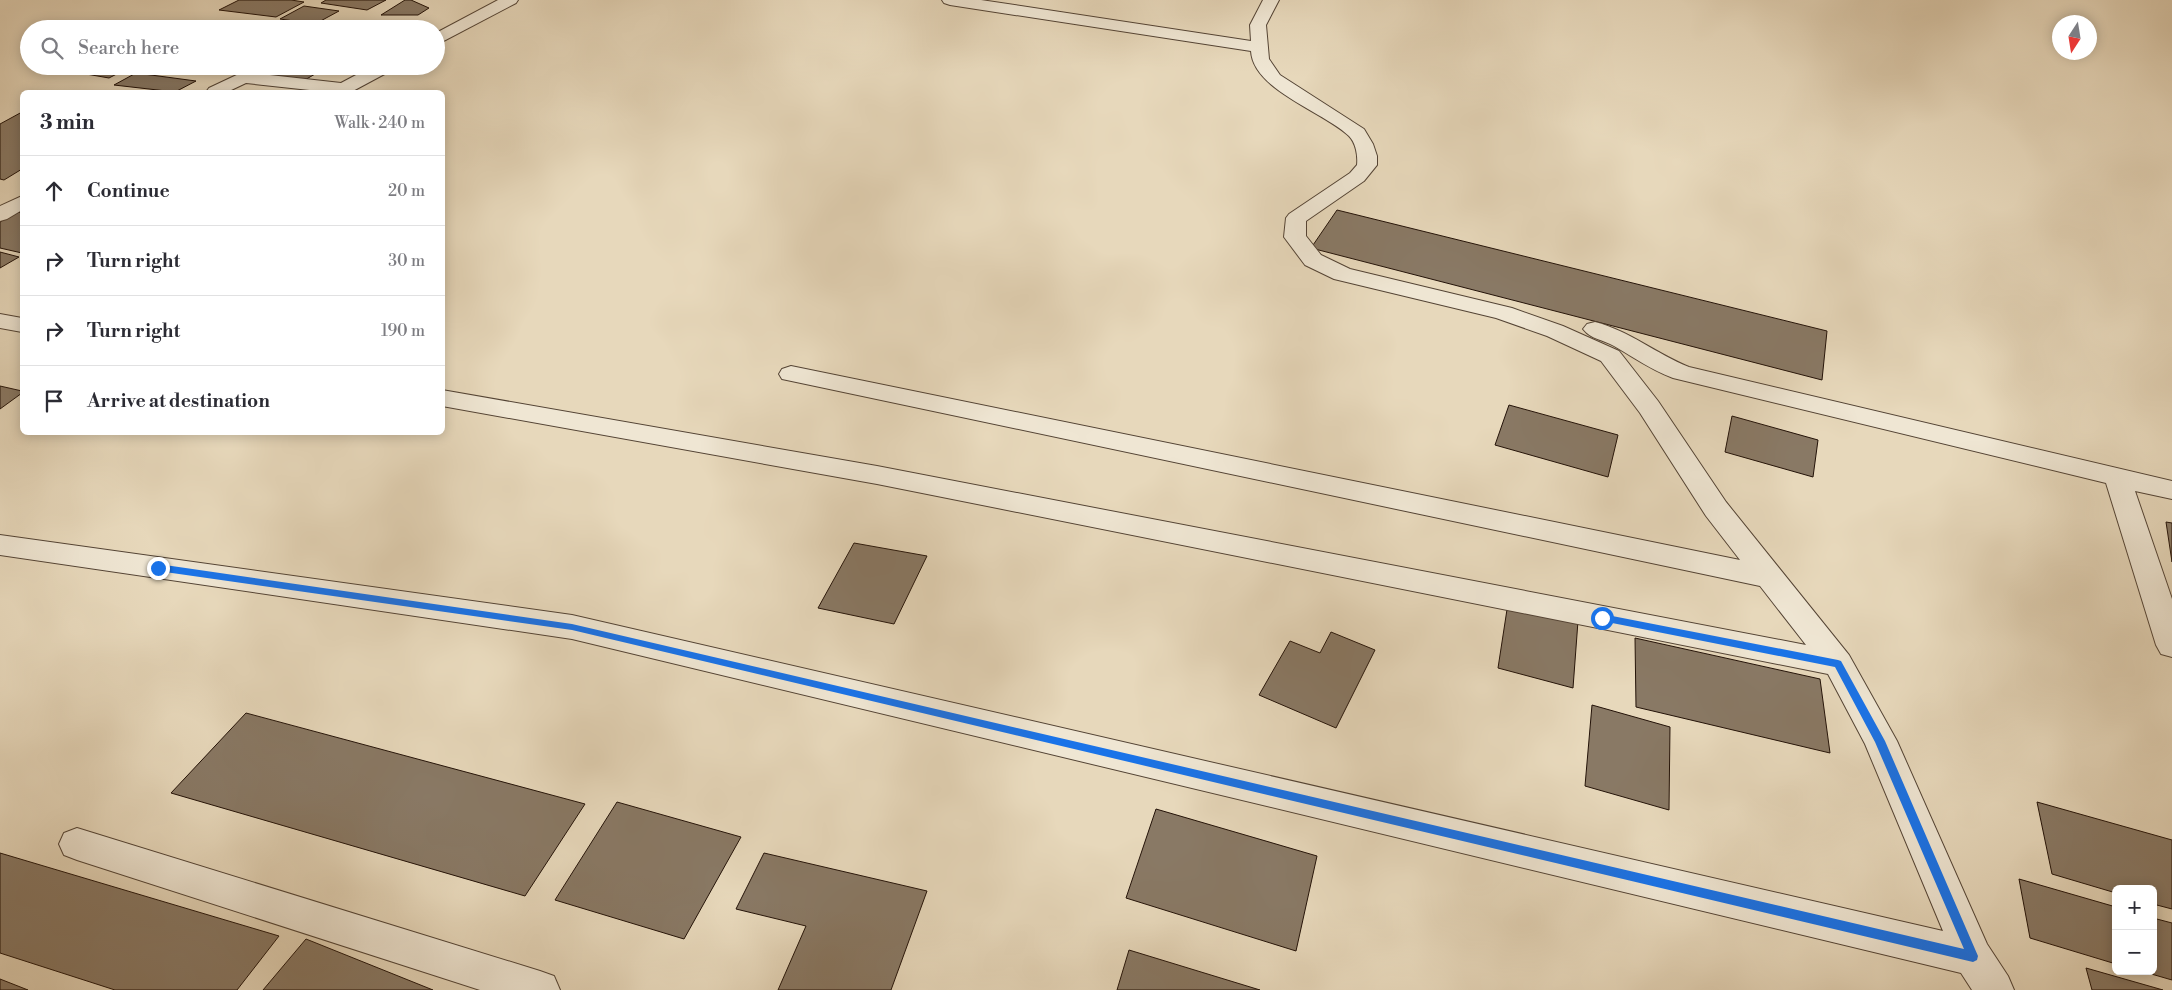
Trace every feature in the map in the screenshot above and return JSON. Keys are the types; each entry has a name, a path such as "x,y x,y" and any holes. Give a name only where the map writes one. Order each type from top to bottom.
{"street":[{"path":"445,35 510,0"},
{"path":"950,0 1259,47"},
{"path":"1270,0 1258,25 1260,58 1274,79 1357,132 1368,156 1366,167 1358,177 1296,218 1295,238 1313,260 1342,274 1504,313 1556,330 1610,356 1650,407 1716,509 1838,664 1880,741 1973,956 1994,990"},
{"path":"219,90 243,77 344,89 370,75"},
{"path":"0,215 16,203"},
{"path":"0,321 20,325"},
{"path":"1595,330 1621,340 1659,364 1682,373 2172,490"},
{"path":"791,374 1770,577"},
{"path":"445,399 887,477 1838,664"},
{"path":"2117,476 2172,645"},
{"path":"0,545 572,627 1973,956"},
{"path":"77,844 540,990"}],"building":[{"path":"239,0 291,0 304,2 276,17 219,10"},
{"path":"326,0 386,0 367,10 321,3"},
{"path":"405,0 411,0 429,8 418,15 381,15"},
{"path":"304,6 339,11 322,20 280,19"},
{"path":"92,75 115,75 109,78"},
{"path":"132,75 151,75 196,81 179,90 158,90 114,85"},
{"path":"270,75 313,75 303,81"},
{"path":"20,113 20,170 4,180 0,179 0,124"},
{"path":"1337,210 1827,331 1822,380 1311,248"},
{"path":"17,212 20,213 20,253 0,248 0,222"},
{"path":"0,252 19,257 0,268"},
{"path":"0,386 20,391 20,394 0,409"},
{"path":"1509,405 1618,435 1608,477 1495,445"},
{"path":"1732,416 1818,440 1813,477 1725,452"},
{"path":"2166,522 2172,523 2172,562"},
{"path":"854,543 927,556 894,624 818,608"},
{"path":"1508,603 1578,621 1573,688 1498,668"},
{"path":"1331,632 1375,650 1336,728 1259,695 1290,641 1320,653"},
{"path":"1635,638 1820,679 1830,753 1636,707"},
{"path":"1592,705 1670,727 1669,810 1585,786"},
{"path":"246,713 585,804 525,896 171,793"},
{"path":"617,802 741,837 684,939 555,900"},
{"path":"2037,802 2172,840 2172,909 2157,905 2157,885 2112,885 2112,892 2052,874"},
{"path":"1156,809 1317,856 1296,951 1126,898"},
{"path":"0,853 279,936 237,990 115,990 0,953"},
{"path":"764,853 927,891 891,990 778,990 806,926 736,909"},
{"path":"2019,879 2112,906 2112,963 2030,938"},
{"path":"2157,919 2172,923 2172,980 2155,975 2157,975"},
{"path":"306,939 433,990 263,990"},
{"path":"1129,950 1260,990 1117,990"},
{"path":"2086,968 2163,990 2092,990"},
{"path":"0,979 28,990 0,990"}],"route":[{"path":"158,568 572,627 1973,956 1880,741 1838,664 1602,618"}]}
